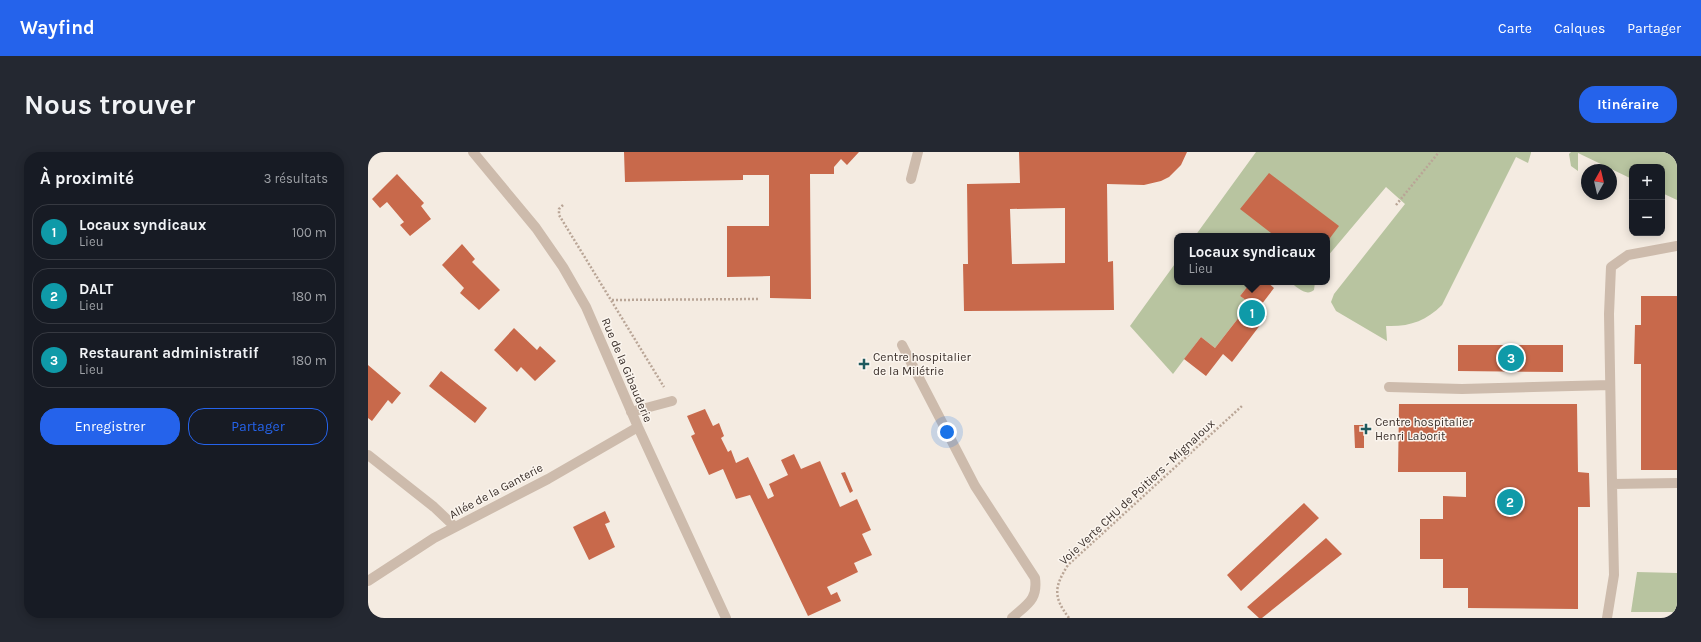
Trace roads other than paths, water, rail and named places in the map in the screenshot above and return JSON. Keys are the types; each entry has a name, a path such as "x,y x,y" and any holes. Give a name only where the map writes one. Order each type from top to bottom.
{"street":[{"name":"Rue de la Gibauderie","path":"473,152 536,228 563,267 586,306 638,427 726,618"},
{"path":"911,179 918,152"},
{"path":"1607,618 1614,575 1610,385 1611,267 1628,255 1677,246"},
{"path":"902,345 975,486 1035,578 1037,590 1032,601 1012,618"},
{"path":"1389,387 1462,389 1610,385"},
{"path":"632,412 672,401"},
{"name":"Allée de la Ganterie","path":"368,580 455,527 548,479 638,427"},
{"path":"368,455 434,507 455,527"},
{"path":"1612,484 1677,483"}],"place":[{"name":"Locaux syndicaux","path":"1252,313"},
{"name":"Restaurant administratif","path":"1511,358"},
{"name":"Centre hospitalier de la Milétrie","path":"864,364"},
{"name":"Centre hospitalier Henri Laborit","path":"1366,429"},
{"name":"DALT","path":"1510,502"}]}
